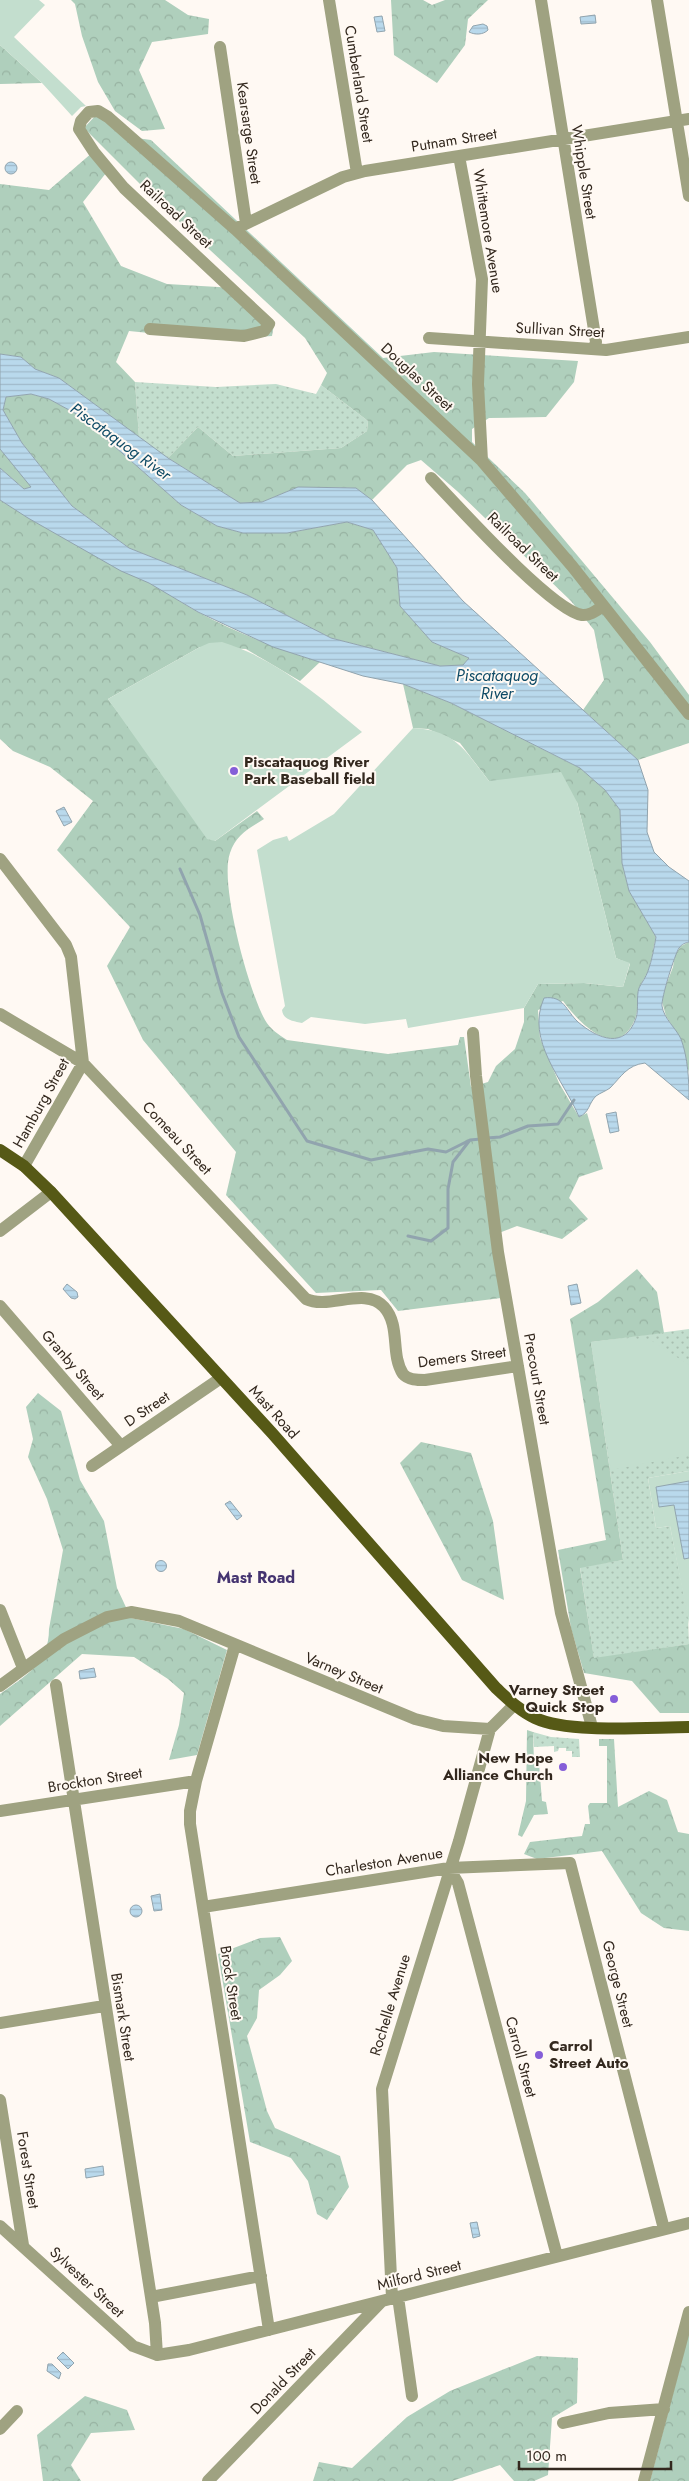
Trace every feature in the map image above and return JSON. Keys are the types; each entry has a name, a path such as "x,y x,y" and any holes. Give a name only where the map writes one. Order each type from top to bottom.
{"main road":[{"name":"Mast Road","path":"0,1150 24,1166 51,1192 221,1378 496,1688 514,1705"},
{"path":"514,1705 536,1719 565,1726 689,1726"}],"street":[{"name":"Cumberland Street","path":"329,0 357,173"},
{"name":"Whipple Street","path":"541,0 596,342 594,349"},
{"path":"657,0 683,120 689,196"},
{"name":"Kearsarge Street","path":"220,47 240,226"},
{"name":"Douglas Street","path":"83,117 95,110 108,117 240,226 482,461 572,566 689,714"},
{"name":"Railroad Street","path":"83,117 79,129 83,138 124,188 269,324 264,331 244,336 150,329"},
{"name":"Putnam Street","path":"240,226 357,173 683,120"},
{"name":"Whittemore Avenue","path":"459,156 482,279 478,384 482,461"},
{"name":"Sullivan Street","path":"429,338 618,349 689,337"},
{"name":"Railroad Street","path":"431,478 479,530 548,595 571,612 584,615 603,606"},
{"name":"Hamburg Street","path":"0,859 66,945 73,966 83,1063 24,1166"},
{"name":"Comeau Street","path":"0,1014 83,1063 298,1291 314,1303 368,1299 382,1305 390,1315 397,1353 404,1374 411,1379"},
{"name":"Precourt Street","path":"473,1033 481,1126 498,1252 561,1613 592,1727"},
{"path":"0,1231 51,1192"},
{"name":"Granby Street","path":"0,1306 121,1446"},
{"name":"Demers Street","path":"411,1379 425,1380 518,1366"},
{"name":"D Street","path":"92,1466 221,1378"},
{"path":"0,1610 23,1668"},
{"name":"Varney Street","path":"0,1686 64,1639 118,1613 131,1612 179,1621 415,1719 443,1726 490,1729"},
{"name":"Brock Street","path":"235,1644 196,1781 190,1811 190,1824 269,2330"},
{"name":"Bismark Street","path":"56,1685 150,2297 157,2355"},
{"path":"490,1729 514,1705"},
{"name":"Rochelle Avenue","path":"412,2396 390,2299 382,2089 449,1868 459,1841 490,1729"},
{"name":"Brockton Street","path":"0,1811 196,1781"},
{"name":"Charleston Avenue","path":"203,1908 449,1868 570,1863"},
{"name":"George Street","path":"570,1863 664,2229"},
{"name":"Carroll Street","path":"449,1868 458,1883 557,2256"},
{"path":"0,2023 104,2006"},
{"name":"Forest Street","path":"0,2100 23,2245"},
{"name":"Milford Street","path":"157,2355 189,2350 689,2223"},
{"name":"Sylvester Street","path":"0,2226 132,2346 157,2355"},
{"path":"150,2297 261,2276"},
{"name":"Donald Street","path":"214,2479 390,2299"},
{"path":"644,2481 689,2312"},
{"path":"562,2423 609,2414 664,2409"},
{"path":"0,2429 17,2411"}],"green space":[{"path":"0,0 39,0 45,5 14,37 86,106 81,107 72,116 42,83 0,45"},
{"path":"71,0 165,0 188,15 209,19 208,34 152,42 139,70 165,129 142,131 115,111 98,82 82,36 75,4"},
{"path":"391,0 423,0 432,5 445,0 488,0 468,19 465,45 437,83 394,55"},
{"path":"0,45 42,83 0,84"},
{"path":"95,116 103,117 122,136 151,140 383,358 434,352 578,361 574,382 546,417 489,418 472,429 472,442 525,493 650,642 689,695 689,743 638,760 583,710 604,680 594,630 571,601 457,491 421,460 407,465 372,500 356,488 298,487 262,502 240,503 168,458 198,427 233,456 341,448 367,431 368,421 321,385 327,373 305,338 156,200 84,128"},
{"path":"93,152 110,168 83,202 121,266 167,284 235,288 274,324 272,336 219,340 129,331 116,362 135,382 139,437 59,378 35,369 21,357 0,354 0,184 49,190"},
{"path":"135,382 216,387 276,384 316,394 321,385 368,421 367,431 341,448 233,456 198,427 168,458 139,437"},
{"path":"31,394 49,399 80,416 181,505 217,526 243,533 287,533 347,522 373,530 397,568 400,606 432,642 469,658 463,665 440,666 331,638 247,595 129,548 72,506 22,443 3,410 6,397"},
{"path":"0,449 32,487 24,489 0,468"},
{"path":"0,500 55,533 155,586 213,620 258,640 320,662 300,681 246,649 200,647 108,699 215,841 257,811 264,819 243,833 233,847 230,853 228,868 229,888 237,937 258,1006 269,1026 287,1040 388,1054 458,1045 460,1037 464,1037 471,1087 488,1082 496,1066 515,1049 524,1022 524,1008 538,984 584,983 623,987 630,964 616,958 577,802 489,781 460,743 428,729 413,728 403,684 451,703 580,768 605,790 620,810 622,863 629,891 656,937 649,967 639,989 635,1019 627,1032 618,1038 609,1038 598,1035 588,1028 563,1001 538,1010 540,1038 559,1083 579,1117 587,1113 603,1169 579,1177 569,1198 588,1219 562,1239 517,1226 491,1236 501,1298 398,1311 381,1290 316,1293 226,1195 236,1152 143,1040 107,966 130,927 57,850 93,801 50,767 13,751 0,739"},
{"name":"Piscataquog River Park Baseball field","path":"222,642 242,649 279,668 313,692 362,732 215,841 207,839 108,699 200,647 209,643"},
{"path":"413,728 440,733 450,738 466,752 489,781 561,772 577,802 616,958 630,963 623,987 584,983 538,984 524,1008 408,1028 406,1019 365,1024 311,1017 302,1023 284,1016 282,1010 285,1006 257,850 273,840 287,836 289,841 334,814"},
{"path":"689,942 689,1073 681,1040 666,1016 661,998 673,967 675,955 681,946"},
{"path":"637,1269 657,1292 664,1333 591,1342 623,1560 580,1568 594,1658 689,1644 689,1713 660,1713 632,1681 584,1673 571,1628 558,1550 606,1540 570,1319 598,1302"},
{"path":"689,1329 689,1471 648,1478 656,1528 670,1526 688,1615 689,1644 594,1659 580,1567 623,1560 591,1342"},
{"path":"631,1338 652,1341 689,1365 689,1455 611,1470 591,1342"},
{"path":"38,1393 61,1411 80,1480 104,1521 117,1588 131,1618 184,1629 227,1650 197,1755 169,1760 179,1725 184,1693 168,1679 134,1657 82,1654 0,1726 0,1694 34,1668 45,1651 63,1550 47,1499 28,1457 33,1439 26,1407"},
{"path":"421,1442 471,1453 493,1521 504,1600 462,1580 400,1463"},
{"path":"689,1471 689,1624 670,1526 656,1528 648,1478"},
{"path":"527,1730 533,1732 534,1763 539,1763 542,1801 546,1802 548,1814 534,1815 522,1837 518,1835 526,1801"},
{"path":"533,1732 551,1737 579,1739 580,1757 572,1757 572,1751 566,1751 566,1748 559,1748 558,1751 554,1752 554,1746 534,1747"},
{"path":"599,1739 614,1739 618,1807 649,1791 667,1800 678,1832 689,1834 689,1931 664,1928 641,1913 602,1851 537,1859 524,1854 530,1842 582,1836 585,1824 590,1824 588,1806 590,1803 607,1803 607,1746 599,1746"},
{"path":"280,1937 292,1961 280,1975 259,1990 257,2018 247,2036 267,2111 275,2128 340,2156 349,2187 327,2220 317,2214 308,2181 291,2158 250,2142 218,1954 260,1938"},
{"path":"689,2332 689,2481 650,2481"},
{"path":"537,2356 578,2358 577,2403 552,2418 548,2475 534,2481 514,2481 500,2465 452,2481 313,2481 319,2462 352,2468 407,2417 450,2391"},
{"path":"85,2396 127,2410 135,2430 91,2433 71,2465 81,2481 43,2481 37,2435"}],"water":[{"path":"595,15 596,23 581,24 580,17"},
{"path":"382,16 385,31 377,32 374,17"},
{"path":"483,24 487,26 488,30 486,32 474,34 469,32 473,26"},
{"path":"13,162 16,163 16,173 9,174 6,173 5,166 6,163"},
{"name":"Piscataquog River","path":"0,354 21,357 35,369 59,378 168,458 240,503 262,502 298,487 356,488 372,500 463,601 638,760 648,790 647,832 654,852 669,867 689,881 689,942 681,946 677,952 662,1006 665,1015 681,1039 688,1069 689,1100 645,1063 633,1066 625,1072 610,1088 596,1096 585,1113 579,1117 543,1045 539,1030 539,1014 544,998 560,1001 578,1022 602,1037 618,1038 625,1035 636,1018 639,988 652,958 656,937 629,891 622,863 620,810 605,790 580,768 451,703 403,684 363,676 273,647 198,612 149,583 121,571 0,500 0,468 24,489 31,487 0,449","holes":["31,394 49,399 80,416 181,505 217,526 243,533 287,533 347,522 373,530 397,568 400,606 432,642 469,658 463,665 440,666 331,638 247,595 129,548 72,506 22,443 3,410 6,397"]},
{"path":"64,807 72,822 64,826 56,811"},
{"path":"616,1112 619,1131 610,1133 606,1114"},
{"path":"67,1284 77,1292 78,1297 75,1299 71,1298 63,1289"},
{"path":"577,1284 581,1303 571,1305 568,1286"},
{"path":"689,1481 689,1558 684,1559 674,1505 659,1507 656,1487"},
{"path":"230,1501 242,1516 237,1520 225,1504"},
{"path":"161,1560 167,1566 161,1572 155,1566"},
{"path":"94,1668 96,1677 80,1679 79,1671"},
{"path":"160,1894 162,1910 154,1911 151,1896"},
{"path":"136,1905 142,1911 136,1917 130,1911"},
{"path":"103,2166 104,2175 86,2178 85,2169"},
{"path":"477,2222 480,2236 473,2238 470,2223"},
{"path":"63,2352 74,2363 68,2369 57,2358"},
{"path":"48,2364 52,2364 61,2373 59,2379 47,2371"}],"waterway":[{"path":"180,869 200,915 222,993 239,1037 307,1141 371,1160 428,1149 446,1152 470,1140 481,1139"},
{"path":"487,1138 500,1137 528,1126 558,1124 574,1100"},
{"path":"408,1236 431,1241 448,1228 448,1189 453,1162 470,1140"}],"place":[{"name":"Piscataquog River Park Baseball field","path":"234,771"},
{"name":"Varney Street Quick Stop","path":"614,1699"},
{"name":"New Hope Alliance Church","path":"563,1767"},
{"name":"Carrol Street Auto","path":"539,2055"}],"district":[{"name":"Mast Road","path":"256,1577"}]}
